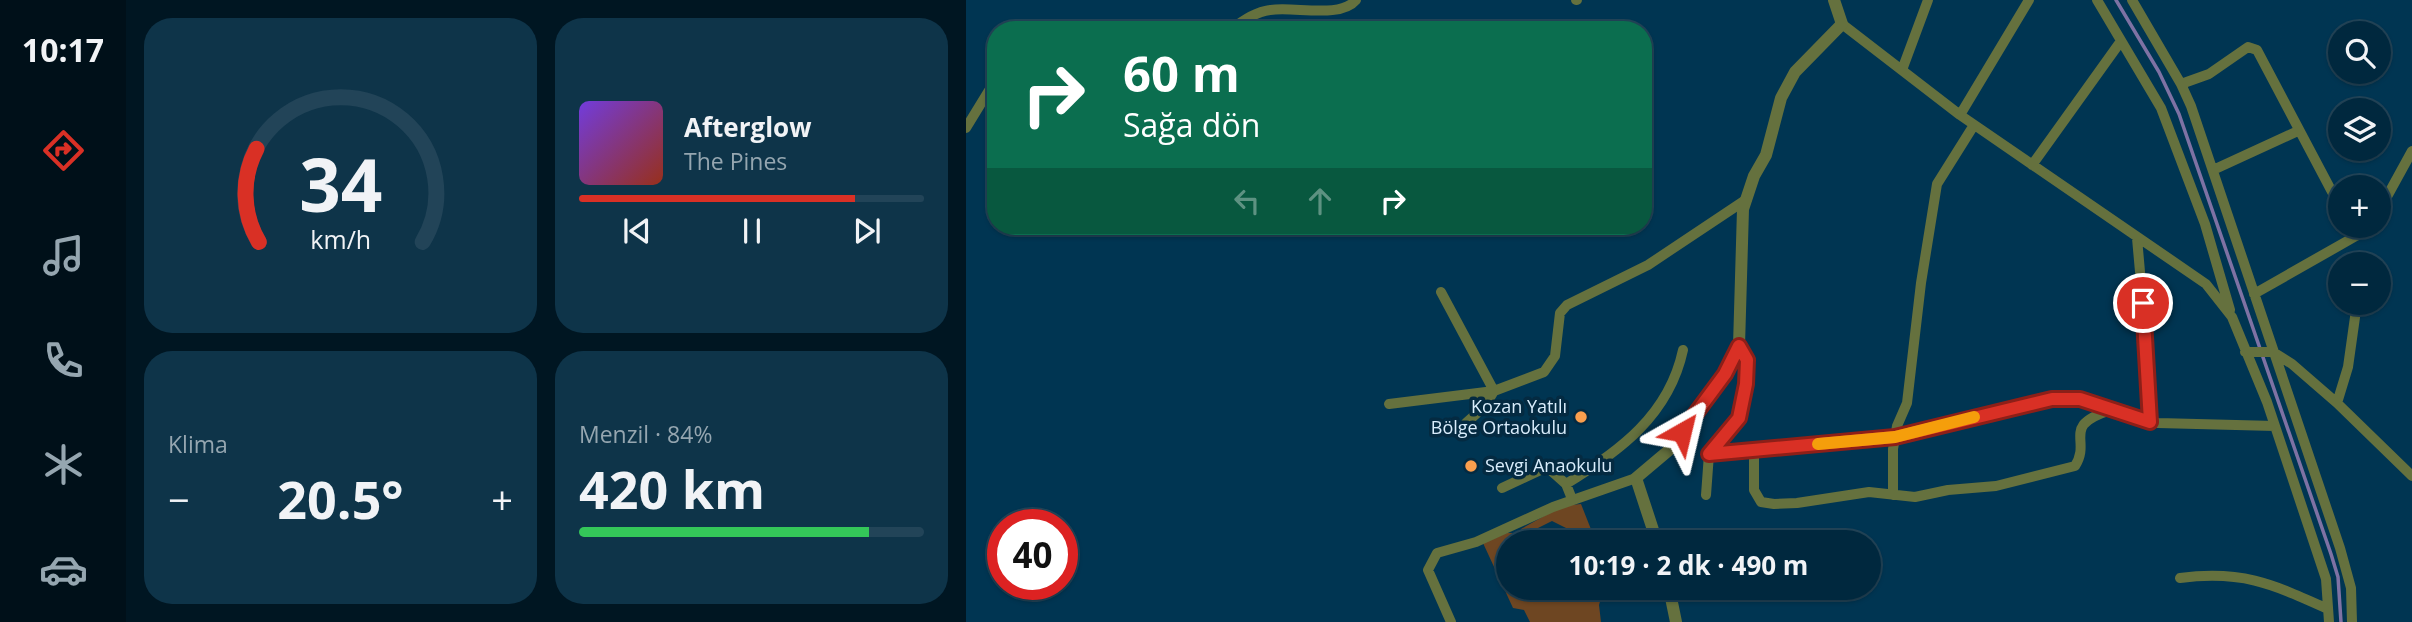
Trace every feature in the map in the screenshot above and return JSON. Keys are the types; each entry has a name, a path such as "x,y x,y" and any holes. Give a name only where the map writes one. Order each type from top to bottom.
{"street":[{"path":"1242,21 1259,12 1272,9 1343,9 1356,0"},
{"path":"1834,0 1842,24 1960,116 2206,284 2232,317"},
{"path":"1902,70 1928,0"},
{"path":"1960,116 2029,0"},
{"path":"2097,0 2161,108 2205,224 2232,317 2275,426 2326,579 2329,622"},
{"path":"2132,0 2182,84 2213,170 2340,548 2351,588 2352,622"},
{"path":"1451,622 1428,570 1437,553 1476,542 1572,499 1636,478 1668,451 1725,374 1739,346 1743,209 1754,176 1766,155 1781,98 1795,72 1842,24"},
{"path":"2032,165 2121,41"},
{"path":"2182,84 2209,74 2248,47 2257,50 2328,185"},
{"path":"966,128 987,94"},
{"path":"1893,495 1895,437 1906,403 1937,184 1974,125"},
{"path":"2213,170 2298,131"},
{"path":"2391,189 2412,151"},
{"path":"1389,404 1494,391 1544,372 1555,356 1560,313 1567,305 1648,265 1747,199"},
{"path":"2137,238 2149,373 2150,422"},
{"path":"2254,293 2352,238"},
{"path":"1440,292 1494,391"},
{"path":"2337,403 2348,367 2355,315"},
{"path":"1706,495 1709,454 1739,418 1746,384 1747,360 1739,346"},
{"path":"1566,484 1609,457 1636,435 1667,393 1683,349"},
{"path":"2245,352 2273,352 2292,364 2337,403 2412,476"},
{"path":"1466,424 1485,406 1494,391"},
{"path":"1709,454 1895,437 2052,399 2080,399 2150,422 2275,426"},
{"path":"1754,450 1754,490 1760,502 1774,505 1797,503 1869,492 1915,497 1948,490 1996,486 2075,466 2080,458 2079,432 2091,416 2111,410"},
{"path":"1502,488 1547,467 1566,484 1572,499"},
{"path":"1636,478 1653,530"},
{"path":"2180,578 2211,574 2244,578 2284,589 2328,609"},
{"path":"1671,600 1676,622"}],"shaded area":[{"path":"1581,504 1591,530 1569,530 1552,521 1534,530 1521,530 1521,529 1562,506"},
{"path":"1496,538 1496,571 1483,543"},
{"path":"1509,600 1600,600 1601,622 1530,622 1524,610 1513,608"}],"waterway":[{"path":"2116,0 2159,72 2179,114 2331,554 2338,577 2341,622"}],"slow traffic":[{"path":"1818,444 1895,437 1974,417"}],"place":[{"name":"Kozan Yatılı Bölge Ortaokulu","path":"1581,417"},
{"name":"Sevgi Anaokulu","path":"1471,466"}],"route":[{"path":"1682,432 1725,374 1739,346 1747,360 1746,384 1739,418 1709,454 1895,437 2052,399 2080,399 2150,422 2143,303"}]}
